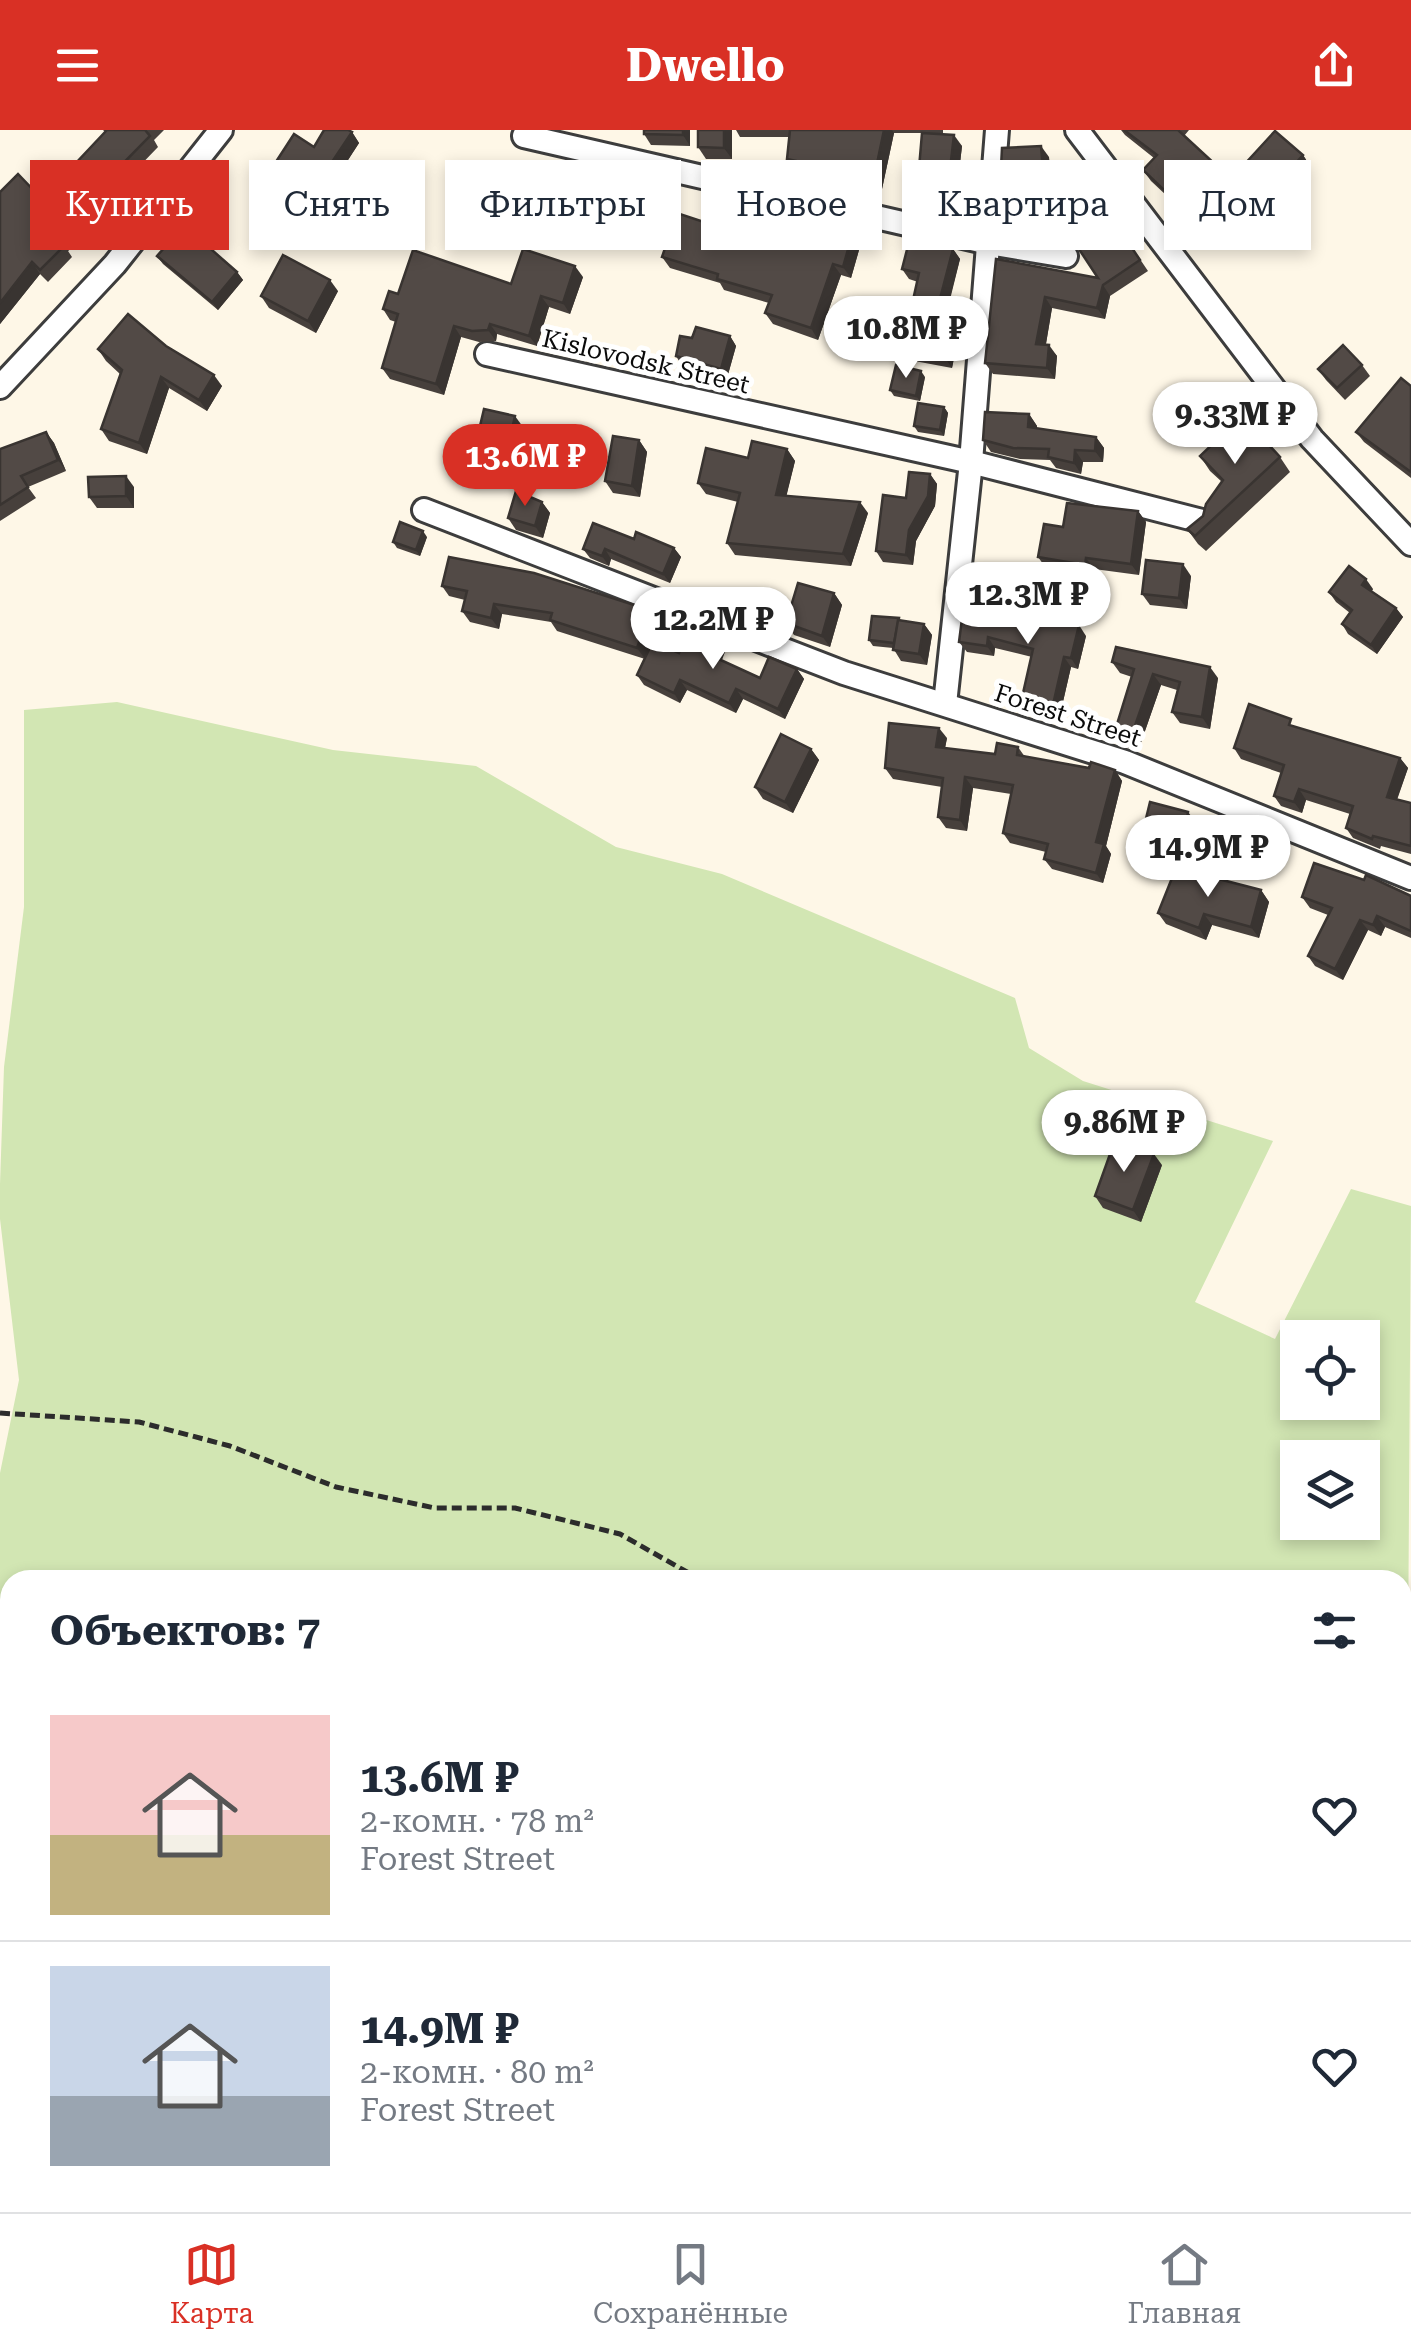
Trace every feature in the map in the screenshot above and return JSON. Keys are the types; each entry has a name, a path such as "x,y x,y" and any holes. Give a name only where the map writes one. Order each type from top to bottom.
{"street":[{"path":"0,387 115,264 221,130"},
{"path":"995,160 997,130"},
{"path":"1077,130 1312,439 1411,544"},
{"path":"524,136 902,223"},
{"path":"945,704 971,462 987,250"},
{"path":"1030,250 1066,256"},
{"name":"Kislovodsk Street","path":"486,354 971,462 1202,521"},
{"name":"Forest Street","path":"424,510 844,673 1125,762 1411,878"}],"path":[{"path":"0,1413 138,1422 230,1446 336,1488 435,1508 515,1508 620,1534 683,1570"}],"green space":[{"path":"117,702 333,750 476,766 616,847 722,874 1015,998 1029,1048 1083,1081 1273,1141 1195,1302 1275,1339 1280,1329 1280,1420 1380,1420 1380,1320 1285,1320 1351,1189 1411,1206 1409,1570 0,1570 0,1473 19,1380 0,1219 4,1067 24,907 24,710"}],"building":[{"path":"107,130 145,130 150,136 126,160 79,160"},
{"path":"324,130 352,132 333,160 277,160 294,134 314,147"},
{"path":"644,130 683,130 683,135 644,134"},
{"path":"698,130 724,130 724,148 698,147"},
{"path":"790,130 884,130 878,160 787,159"},
{"path":"1124,130 1178,130 1210,160 1164,160 1164,190 1144,171 1157,155"},
{"path":"1275,131 1303,155 1299,160 1248,160"},
{"path":"922,133 954,135 951,160 920,160"},
{"path":"1041,146 1042,160 1001,160 1002,148"},
{"path":"18,174 30,186 30,250 60,250 40,270 32,262 0,303 0,192"},
{"path":"681,214 701,221 701,250 848,250 843,267 833,264 811,328 765,313 772,295 662,257 664,250 681,250"},
{"path":"162,250 212,250 237,272 212,302 157,256"},
{"path":"413,250 511,284 523,250 575,266 563,303 541,296 529,336 490,324 488,330 472,331 454,326 436,384 382,368 398,314 383,309 389,291 398,294"},
{"path":"907,250 953,250 936,314 953,318 945,358 902,350 919,273 902,269"},
{"path":"1080,250 1133,250 1140,260 1103,285 1097,308 1045,297 1036,344 1049,345 1047,368 985,363 996,259 1098,278"},
{"path":"283,255 330,280 308,321 261,296"},
{"path":"128,314 166,346 214,375 199,400 161,377 139,443 101,429 122,370 98,349"},
{"path":"696,327 730,336 721,369 676,356 680,336 692,338"},
{"path":"1343,345 1362,365 1337,388 1318,369"},
{"path":"896,365 921,371 916,396 890,390"},
{"path":"1401,378 1411,386 1411,472 1356,432"},
{"path":"918,403 944,407 940,430 914,426"},
{"path":"484,409 515,416 504,465 472,460"},
{"path":"985,412 1029,414 1028,427 1096,437 1095,451 1075,450 1074,463 1048,457 1049,449 1013,448 983,440"},
{"path":"1242,416 1280,457 1195,536 1187,529 1203,516 1206,504 1223,480 1200,456"},
{"path":"46,432 58,460 21,476 28,487 0,505 0,449"},
{"path":"613,436 639,440 632,486 605,481"},
{"path":"752,441 787,449 776,495 860,502 843,554 727,543 740,493 698,483 706,448 748,458"},
{"path":"909,472 930,474 928,496 909,530 906,555 876,551 883,495 906,498"},
{"path":"126,476 126,496 89,497 88,477"},
{"path":"516,491 542,502 535,526 508,518"},
{"path":"1067,503 1138,511 1131,564 1086,558 1085,565 1038,557 1044,524 1063,527"},
{"path":"400,522 423,531 416,550 393,542"},
{"path":"593,523 634,539 636,532 674,548 663,574 605,549 602,556 583,549"},
{"path":"449,557 534,573 650,610 637,648 550,620 552,613 494,604 491,618 462,611 467,591 442,586"},
{"path":"1146,560 1183,564 1179,598 1142,594"},
{"path":"1349,566 1366,579 1362,585 1396,608 1371,645 1342,624 1352,610 1329,592"},
{"path":"798,583 834,593 822,636 786,623"},
{"path":"963,611 1022,618 1024,612 1079,625 1071,658 1064,657 1052,709 1021,702 1033,649 988,637 987,646 959,642"},
{"path":"872,616 899,618 894,643 869,640"},
{"path":"898,620 924,624 919,654 893,650"},
{"path":"689,628 719,639 712,656 760,678 769,657 797,669 778,709 736,689 729,703 680,680 674,693 637,675 653,641 679,653"},
{"path":"1116,647 1210,667 1202,717 1172,712 1180,682 1153,674 1130,740 1114,734 1134,669 1112,662"},
{"path":"1249,704 1291,719 1289,725 1400,758 1387,797 1411,803 1411,846 1373,836 1372,839 1346,828 1353,806 1299,789 1294,802 1274,796 1284,765 1234,748"},
{"path":"889,723 939,728 936,747 995,754 997,743 1018,747 1017,755 1089,768 1091,762 1115,770 1096,842 1104,844 1096,873 1044,859 1048,844 1003,833 1013,785 965,777 960,820 938,817 943,778 885,768"},
{"path":"781,734 811,749 785,802 755,787"},
{"path":"1150,802 1188,812 1183,846 1142,835"},
{"path":"1314,863 1364,880 1366,875 1411,896 1411,931 1377,916 1373,925 1360,920 1335,969 1308,956 1332,908 1302,897"},
{"path":"1176,868 1261,890 1251,927 1204,914 1199,928 1158,913"},
{"path":"1115,1140 1154,1154 1133,1210 1095,1196"}]}
